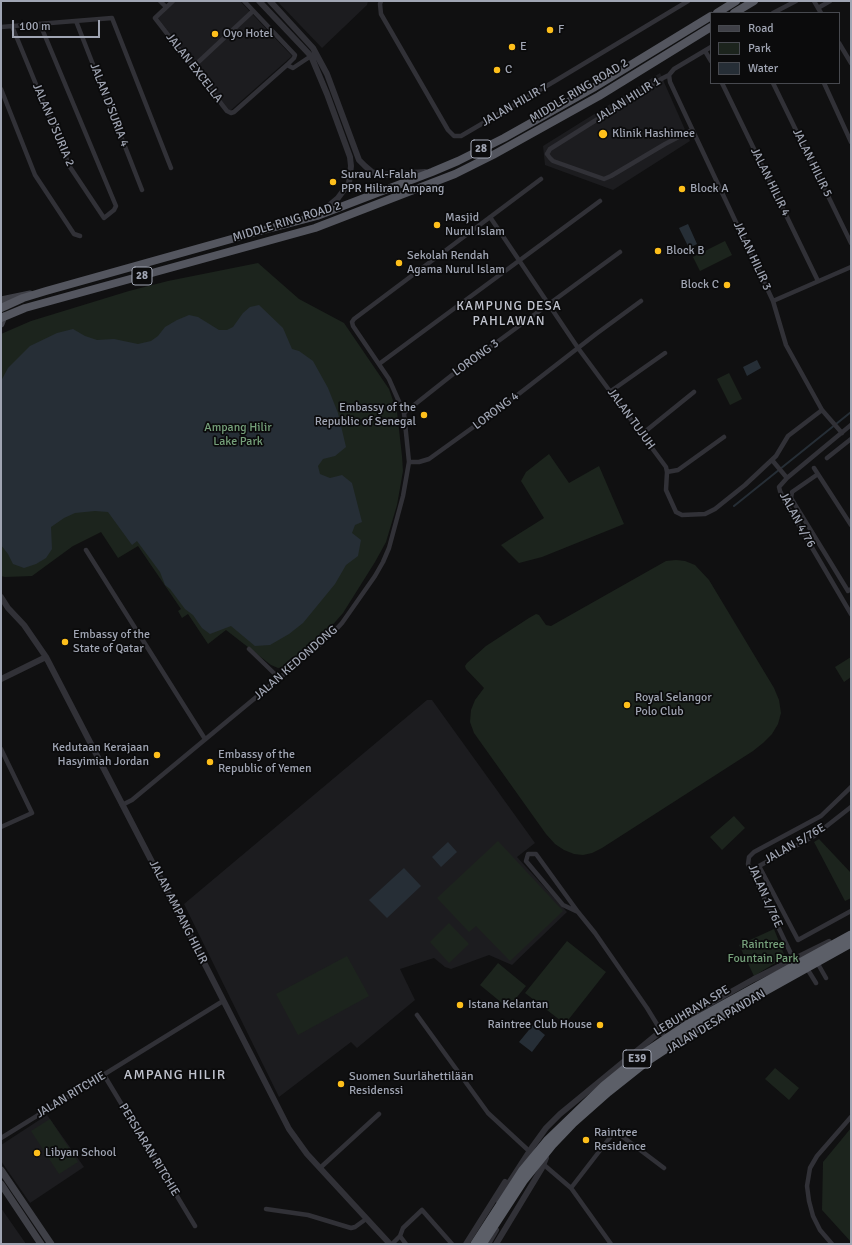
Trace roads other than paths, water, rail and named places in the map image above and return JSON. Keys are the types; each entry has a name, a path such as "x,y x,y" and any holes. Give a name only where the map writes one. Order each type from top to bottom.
{"highway":[{"path":"718,12 736,1"},
{"path":"736,12 754,1"},
{"name":"MIDDLE RING ROAD 2","path":"1,308 23,298 46,291 317,216 432,172 504,138 593,88 710,17"},
{"name":"MIDDLE RING ROAD 2","path":"2,319 25,308 315,228 455,174 493,156 599,96 640,69 710,28"},
{"name":"LEBUHRAYA SPE","path":"475,1244 527,1164 547,1141 604,1086 642,1055 687,1025 851,936"},
{"name":"LEBUHRAYA SPE","path":"482,1244 523,1181 552,1145 573,1123 608,1092 647,1061 691,1032 851,944"}],"main road":[{"path":"1,300 46,291"},
{"path":"1,1170 51,1244"},
{"path":"1,1184 41,1244"}],"street":[{"path":"160,1 166,7"},
{"name":"JALAN EXCELLA","path":"173,1 155,18 227,111 231,113 287,65 293,68 311,56"},
{"path":"244,1 295,55 287,65"},
{"path":"259,1 311,56 330,101 350,157 351,166 349,183 344,191 317,216"},
{"path":"270,1 313,48 327,74 359,160 372,172 381,175 432,172"},
{"name":"JALAN HILIR 7","path":"381,1 381,14 448,130 454,136 461,136 561,78 688,1"},
{"path":"726,1 733,12"},
{"path":"775,12 796,1"},
{"path":"814,1 820,12"},
{"path":"818,8 830,1"},
{"path":"193,67 253,11"},
{"path":"1,27 112,18 171,168"},
{"name":"JALAN D'SURIA 4","path":"76,21 142,190"},
{"name":"JALAN D'SURIA 2","path":"12,26 70,167 104,218 114,210 116,206 40,24"},
{"path":"840,45 851,63"},
{"name":"JALAN HILIR 1","path":"692,130 604,179 553,161 547,154 550,149 669,75 674,69 710,48"},
{"path":"705,51 710,59"},
{"name":"JALAN HILIR 3","path":"669,75 670,82 692,130 773,301 786,345 822,410 842,433"},
{"name":"JALAN HILIR 4","path":"722,84 818,281"},
{"name":"JALAN HILIR 5","path":"773,84 851,243"},
{"path":"824,84 851,142"},
{"path":"1,89 36,175 74,234 80,236"},
{"path":"490,217 541,179"},
{"path":"379,364 600,201"},
{"name":"JALAN TUJUH","path":"490,217 578,348 666,467 667,472"},
{"name":"JALAN KEDONDONG","path":"122,805 132,800 330,636 338,627 383,562 389,548 409,462 404,412 389,379 353,326 352,322 490,217"},
{"name":"LORONG 3","path":"404,412 620,252"},
{"path":"773,301 851,267"},
{"name":"LORONG 4","path":"409,462 429,460 641,301"},
{"path":"611,391 665,353"},
{"path":"642,434 694,392"},
{"path":"724,437 678,470 667,472 666,490 676,512 682,515 705,514 727,500 776,456 788,436 822,410"},
{"name":"JALAN 4/76","path":"851,425 781,483 779,487 851,614"},
{"path":"827,458 851,439"},
{"path":"772,460 787,478"},
{"path":"814,468 851,525"},
{"path":"818,474 792,492 791,498 849,590"},
{"path":"86,550 205,739"},
{"name":"JALAN AMPANG HILIR","path":"1,597 8,608 24,625 46,657 281,1116 297,1141 320,1168 366,1219 391,1244"},
{"path":"249,649 279,678"},
{"path":"1,679 46,657"},
{"path":"1,749 32,813 1,827"},
{"name":"JALAN 1/76E","path":"794,960 748,864 749,857 754,852 821,816 851,788"},
{"name":"JALAN 5/76E","path":"851,807 814,836 759,866 798,940 851,912"},
{"path":"578,912 563,905 526,861 528,854 536,854 595,933 647,1008 671,1047"},
{"path":"466,1244 495,1197 546,1128 560,1114 661,1031 754,979 851,930"},
{"name":"JALAN DESA PANDAN","path":"488,1244 540,1163 544,1161 562,1138 614,1091 671,1047 808,970 851,944"},
{"path":"818,964 826,978"},
{"path":"808,970 816,983"},
{"name":"JALAN RITCHIE","path":"1,1138 223,1001"},
{"path":"417,1015 488,1113 530,1148"},
{"name":"PERSIARAN RITCHIE","path":"104,1075 195,1226"},
{"path":"320,1168 379,1114"},
{"path":"830,1244 820,1230 813,1216 807,1186 810,1168 817,1156 851,1117"},
{"path":"571,1188 616,1131 664,1168"},
{"path":"471,1244 530,1148"},
{"path":"496,1244 544,1161 571,1188 612,1244"},
{"path":"266,1209 308,1215 351,1228 366,1219"},
{"path":"391,1244 402,1241 403,1228 422,1210 452,1244"}],"water":[{"path":"688,224 697,244 689,248 679,228"},
{"name":"Ampang Hilir Lake Park","path":"259,305 283,328 292,349 299,351 313,361 328,388 338,413 346,447 335,456 323,459 318,466 320,474 330,478 342,475 352,483 362,522 355,525 352,533 361,540 358,556 346,565 335,584 303,623 289,634 270,645 255,646 231,626 210,634 202,628 193,615 185,609 170,589 165,585 160,572 137,541 132,545 108,512 95,511 75,513 64,518 51,527 52,549 46,558 36,564 24,568 13,564 1,545 1,381 8,368 30,346 57,333 73,329 85,336 97,340 114,339 138,344 151,341 158,336 165,327 189,315 198,317 219,330 227,330 233,327 243,313 250,307"},
{"path":"757,360 761,368 747,376 743,367"},
{"path":"448,842 457,852 441,867 432,857"},
{"path":"404,868 421,886 387,918 369,900"},
{"path":"533,1025 545,1035 532,1052 519,1042"}],"waterway":[{"path":"734,506 851,412"}],"place":[{"name":"F","path":"550,30"},
{"name":"Oyo Hotel","path":"215,34"},
{"name":"E","path":"512,47"},
{"name":"C","path":"497,70"},
{"name":"Klinik Hashimee","path":"603,134"},
{"name":"Surau Al-Falah PPR Hiliran Ampang","path":"333,182"},
{"name":"Block A","path":"682,189"},
{"name":"Masjid Nurul Islam","path":"437,225"},
{"name":"Block B","path":"658,251"},
{"name":"Sekolah Rendah Agama Nurul Islam","path":"399,263"},
{"name":"Block C","path":"727,285"},
{"name":"Embassy of the Republic of Senegal","path":"424,415"},
{"name":"Embassy of the State of Qatar","path":"65,642"},
{"name":"Royal Selangor Polo Club","path":"627,705"},
{"name":"Kedutaan Kerajaan Hasyimiah Jordan","path":"157,755"},
{"name":"Embassy of the Republic of Yemen","path":"210,762"},
{"name":"Istana Kelantan","path":"460,1005"},
{"name":"Raintree Club House","path":"600,1025"},
{"name":"Suomen Suurlähettilään Residenssi","path":"341,1084"},
{"name":"Raintree Residence","path":"586,1140"},
{"name":"Libyan School","path":"37,1153"}],"district":[{"name":"KAMPUNG DESA PAHLAWAN","path":"509,314"},
{"name":"AMPANG HILIR","path":"175,1075"}],"park label":[{"name":"Raintree Fountain Park","path":"763,952"}]}
